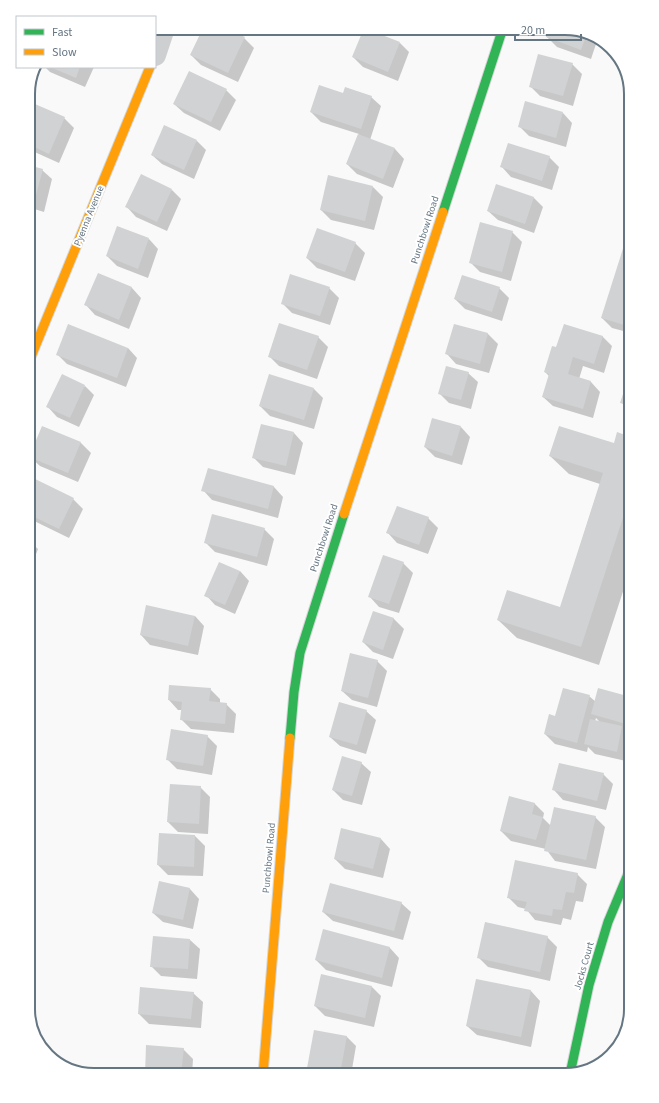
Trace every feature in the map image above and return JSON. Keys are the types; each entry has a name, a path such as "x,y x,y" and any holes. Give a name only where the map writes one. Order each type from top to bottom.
{"street":[{"path":"156,52 162,35"},
{"name":"Punchbowl Road","path":"264,1068 294,692 300,653 313,609 501,35"},
{"name":"Pyenna Avenue","path":"35,347 150,68"},
{"name":"Jocks Court","path":"571,1067 589,985 608,922 624,884"}],"building":[{"path":"200,35 241,35 245,37 228,73 190,55"},
{"path":"361,35 382,35 400,42 388,72 352,57"},
{"path":"547,35 569,35 585,39 581,50 546,37"},
{"path":"538,54 573,63 563,96 529,87"},
{"path":"52,68 80,68 76,78"},
{"path":"189,71 227,89 211,122 173,104"},
{"path":"319,85 343,93 345,87 372,96 361,129 310,112"},
{"path":"525,101 563,112 556,138 518,127"},
{"path":"35,104 65,117 49,154 35,147"},
{"path":"164,125 197,140 184,170 151,155"},
{"path":"358,134 395,148 383,179 346,164"},
{"path":"508,143 550,156 542,181 500,167"},
{"path":"35,167 43,169 35,198"},
{"path":"141,174 172,189 157,222 125,207"},
{"path":"328,175 373,186 365,221 320,210"},
{"path":"496,184 534,197 525,224 487,211"},
{"path":"480,222 513,231 502,272 469,263"},
{"path":"117,226 149,238 138,269 106,256"},
{"path":"317,228 356,242 345,272 306,258"},
{"path":"624,245 624,325 601,318"},
{"path":"98,273 132,287 119,320 84,305"},
{"path":"290,274 330,287 320,316 281,304"},
{"path":"462,275 500,287 492,312 454,299"},
{"path":"279,323 319,336 307,370 268,357"},
{"path":"68,324 128,348 117,378 56,355"},
{"path":"454,324 488,333 480,364 445,354"},
{"path":"564,324 603,336 594,364 573,357 568,374 591,381 583,409 542,397 549,374 544,372 552,346 556,347"},
{"path":"446,366 469,372 461,400 438,394"},
{"path":"62,374 85,385 70,418 46,407"},
{"path":"269,374 314,388 304,420 259,406"},
{"path":"624,391 624,404 620,403"},
{"path":"432,418 461,426 452,456 424,447"},
{"path":"261,424 294,432 286,466 252,458"},
{"path":"42,426 81,442 68,473 35,459 35,443"},
{"path":"559,426 614,443 617,432 624,434 624,515 581,647 497,620 507,590 560,607 603,473 549,456"},
{"path":"208,468 274,486 268,509 201,491"},
{"path":"35,479 74,498 59,529 35,517"},
{"path":"397,506 429,517 419,545 386,533"},
{"path":"212,514 265,528 257,557 204,543"},
{"path":"383,555 404,562 389,604 368,597"},
{"path":"219,562 240,571 225,605 204,596"},
{"path":"146,605 195,616 188,646 140,635"},
{"path":"373,611 394,618 383,650 362,642"},
{"path":"350,653 378,660 368,698 341,691"},
{"path":"169,685 211,688 209,701 227,703 225,724 180,720 182,702 168,700"},
{"path":"563,688 590,695 577,743 544,734 549,714 555,716"},
{"path":"598,688 624,695 624,723 591,714"},
{"path":"339,702 367,710 357,745 329,737"},
{"path":"590,719 622,726 617,752 584,744"},
{"path":"171,729 208,735 203,766 166,760"},
{"path":"342,756 362,762 352,796 332,790"},
{"path":"559,763 604,773 597,801 552,790"},
{"path":"170,784 201,786 199,824 167,822"},
{"path":"509,796 535,803 532,814 543,817 536,840 500,831"},
{"path":"554,807 596,816 586,860 544,851"},
{"path":"341,828 381,838 373,869 334,859"},
{"path":"159,833 195,835 194,867 157,865"},
{"path":"515,860 578,873 574,893 566,892 562,910 553,909 552,916 524,911 527,902 507,898"},
{"path":"159,881 190,888 183,920 152,913"},
{"path":"330,883 402,902 394,931 322,912"},
{"path":"485,922 548,936 540,972 477,958"},
{"path":"323,929 390,947 382,978 315,960"},
{"path":"153,936 190,939 188,969 150,967"},
{"path":"321,974 372,986 365,1018 314,1006"},
{"path":"476,979 531,990 521,1037 466,1026"},
{"path":"140,987 194,992 191,1019 138,1014"},
{"path":"314,1030 347,1036 341,1068 307,1068"},
{"path":"146,1045 184,1048 182,1068 145,1068"}],"traffic: fast":[{"path":"443,212 501,35"},
{"path":"290,738 294,692 300,653 344,514"},
{"path":"571,1067 589,985 608,922 624,884"}],"traffic: slow":[{"path":"35,347 150,68"},
{"path":"344,514 443,212"},
{"path":"264,1068 290,738"}]}
